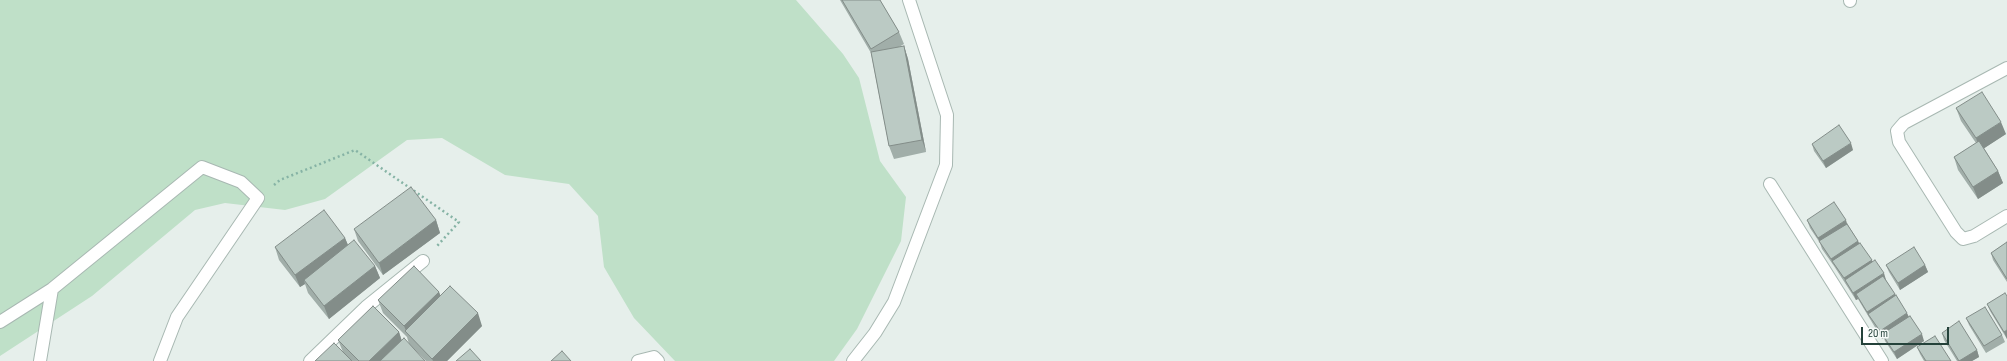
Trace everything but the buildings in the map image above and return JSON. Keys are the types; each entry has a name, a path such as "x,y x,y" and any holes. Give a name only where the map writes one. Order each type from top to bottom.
{"street":[{"path":"853,361 875,333 894,302 946,165 947,115 909,0"},
{"path":"2007,68 1904,123 1896,132 1899,142 1956,232 1963,239 1974,236 2007,216"},
{"path":"0,322 52,289 202,167 241,182 258,198 177,317 160,361"},
{"path":"1770,184 1882,361"},
{"path":"310,361 366,307 423,261"},
{"path":"40,361 52,289"},
{"path":"638,361 654,357 658,361"}],"path":[{"path":"258,198 280,180 355,150 459,222 423,261"}],"green space":[{"path":"0,0 796,0 843,54 859,78 880,161 906,197 901,241 857,329 834,361 675,361 634,318 604,267 598,216 569,184 505,175 442,138 407,140 325,199 285,210 225,203 195,210 92,296 0,356"}]}
